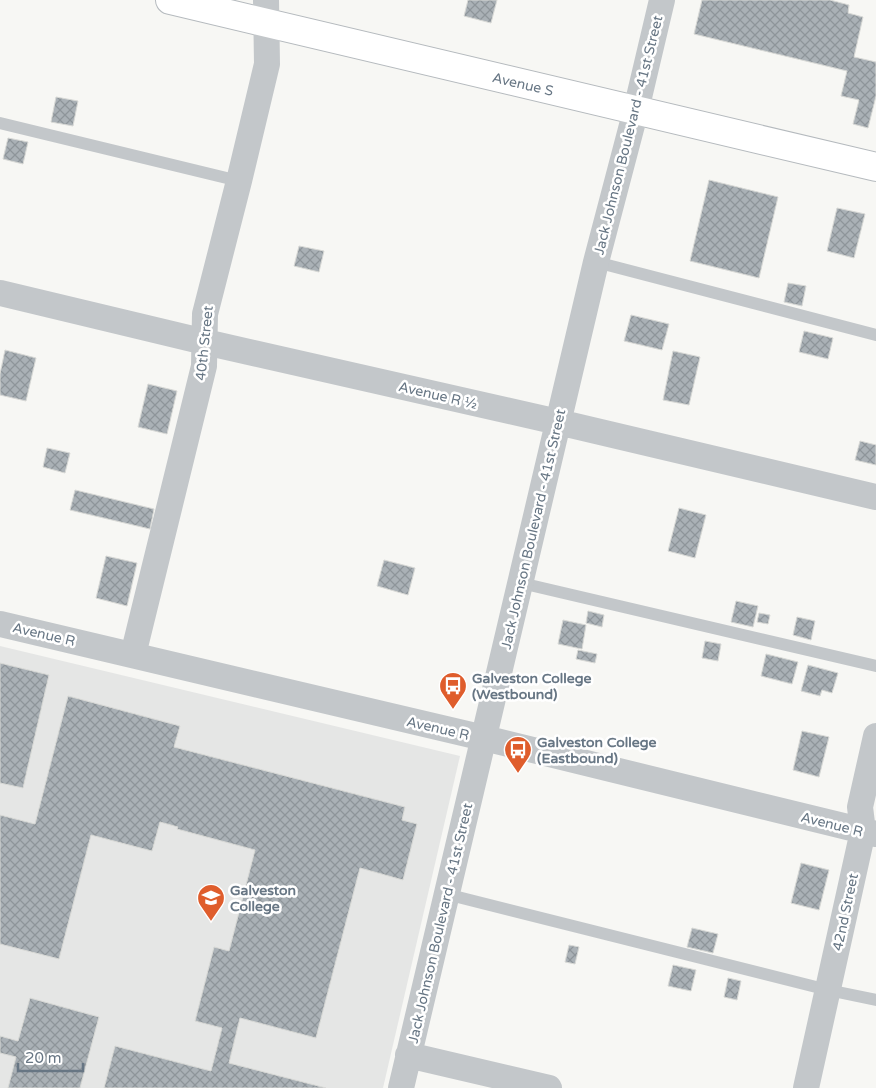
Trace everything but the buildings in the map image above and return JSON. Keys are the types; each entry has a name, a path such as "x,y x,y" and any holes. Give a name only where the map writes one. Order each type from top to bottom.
{"main road":[{"name":"Avenue S","path":"170,0 266,11 636,110 876,167"}],"street":[{"name":"Jack Johnson Boulevard - 41st Street","path":"401,1088 596,262 636,110 662,0"},
{"name":"40th Street","path":"133,655 204,366 205,314 240,181 267,64 266,11"},
{"name":"Avenue R ½","path":"0,293 876,497"},
{"name":"Avenue R","path":"0,624 484,738 869,833"},
{"name":"42nd Street","path":"806,1088 828,990 869,833 860,807 876,736"},
{"path":"408,1055 549,1088"}],"lane":[{"path":"0,123 240,181"},
{"path":"596,262 876,335"},
{"path":"521,583 876,666"},
{"path":"446,894 828,990 876,1000"}],"shaded area":[{"name":"Galveston College","path":"0,646 460,756 383,1088 0,1088"}],"place":[{"name":"Galveston College (Westbound)","path":"453,710"},
{"name":"Galveston College (Eastbound)","path":"518,774"},
{"name":"Galveston College","path":"211,922"}]}
